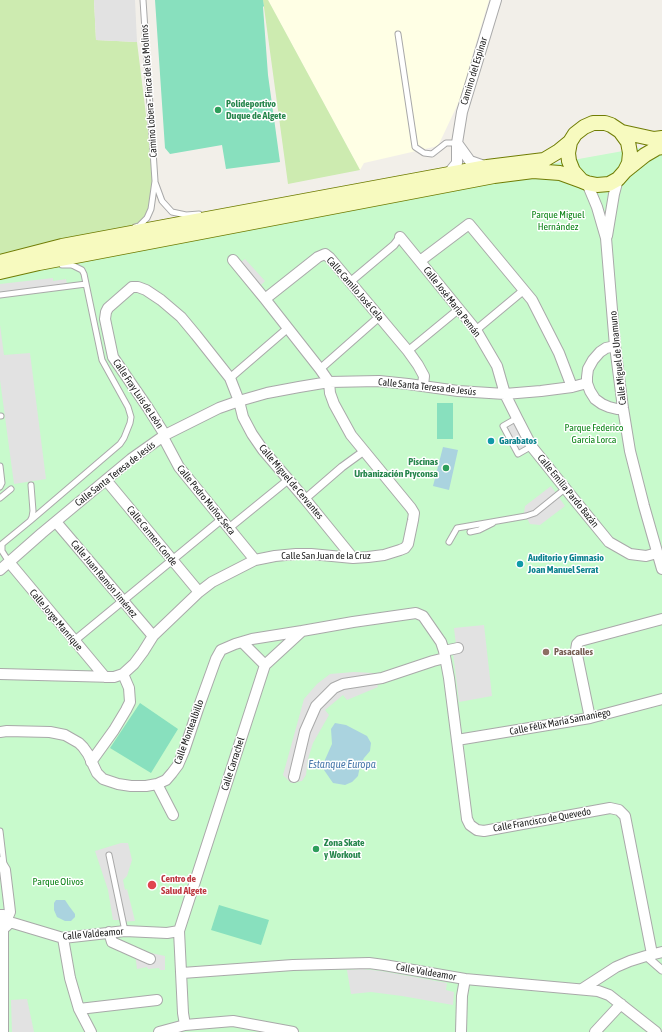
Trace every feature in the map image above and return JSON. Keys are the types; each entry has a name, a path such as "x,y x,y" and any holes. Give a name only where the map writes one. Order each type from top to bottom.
{"main road":[{"path":"0,272 34,267 544,160 570,142 575,134 584,127 593,123 605,123 622,132 654,139 662,138"},
{"path":"622,132 628,142 630,153 629,163 622,175"},
{"path":"570,142 568,153 569,161 573,171 585,182"},
{"path":"0,262 62,246 448,174 491,171 533,171 560,173 597,186 609,184 645,155 657,148 662,147"},
{"path":"0,268 34,267"}],"street":[{"name":"Camino del Espinar","path":"448,174 457,162 457,143 462,112 496,0"},
{"path":"457,143 470,161 491,171"},
{"path":"606,238 614,194 622,175"},
{"path":"585,182 597,207 606,238"},
{"path":"420,261 468,224 532,300 559,353 572,387"},
{"path":"350,282 394,245 400,237"},
{"name":"Calle José María Pemán","path":"400,237 476,330 497,366 506,394"},
{"name":"Calle Miguel de Unamuno","path":"606,238 615,346 630,452 662,569"},
{"name":"Calle Camilo José Cela","path":"265,299 318,257 325,254 408,351 424,376 422,386"},
{"path":"233,260 329,382"},
{"name":"Calle Fray Luis de León","path":"164,436 148,408 113,357 105,319 106,312 108,308 132,287 138,287 146,290 161,300 181,317 230,378 239,401"},
{"path":"476,330 524,290"},
{"path":"408,351 459,309"},
{"path":"320,369 379,317"},
{"path":"230,378 288,328"},
{"path":"615,346 606,348 593,360 588,369 587,383 595,399 602,404 609,408 623,408"},
{"name":"Calle Santa Teresa de Jesús","path":"0,570 4,563 56,522 131,459 164,436 219,408 239,401 280,391 329,382 380,381 458,391 506,394 572,387 587,383"},
{"name":"Calle San Juan de la Cruz","path":"123,674 134,664 153,636 199,592 212,582 255,560 296,554 353,558 384,555 405,548 408,544 414,513 351,435 334,404 330,393 329,382"},
{"name":"Calle Emilia Pardo Bazán","path":"506,394 532,446 610,542 630,554 646,556 657,553"},
{"name":"Calle Miguel de Cervantes","path":"239,401 243,417 263,450 353,558"},
{"name":"Calle Pedro Muñoz Seca","path":"164,436 179,468 255,560"},
{"path":"305,499 364,451"},
{"name":"Calle Carmen Conde","path":"106,480 199,592"},
{"path":"229,528 288,480"},
{"path":"74,641 222,519"},
{"name":"Calle Juan Ramón Jiménez","path":"56,522 153,636"},
{"name":"Calle Jorge Manrique","path":"4,563 105,677"},
{"name":"Calle Francisco de Quevedo","path":"302,631 416,613 423,616 441,642 445,655 467,819 470,826 477,830 484,831 610,808 619,810 624,816 653,954"},
{"path":"590,718 576,650 577,644 580,641 662,619"},
{"name":"Calle Montealbillo","path":"157,784 166,780 178,765 216,659 221,650 228,646 260,637 302,631"},
{"name":"Calle Carrachel","path":"185,1025 183,1013 179,931 265,665 302,631"},
{"path":"242,642 265,665"},
{"path":"294,777 305,731 316,706 334,688 343,684 382,678 433,661 458,648"},
{"path":"0,674 114,677 123,674 129,688 130,702 114,730 91,762"},
{"name":"Calle Félix María Samaniego","path":"457,740 590,718 662,699"},
{"path":"0,732 50,732 65,735 83,747 97,773 103,779 118,784 131,786 157,784 173,815"},
{"path":"1,1031 3,920 10,912 2,866"},
{"name":"Calle Valdeamor","path":"3,920 63,938 125,931 167,933 179,931"},
{"path":"109,932 112,942 150,959"},
{"path":"63,938 70,978 79,1008 91,1032"},
{"path":"582,989 616,967 653,954 662,970"},
{"name":"Calle Valdeamor","path":"182,973 293,965 384,964 465,980 598,991 609,995 656,1032"},
{"path":"461,1032 462,996 465,980"},
{"path":"79,1008 157,1000"},
{"path":"595,1032 621,1004"},
{"path":"159,1032 185,1025 233,1022 293,1032"}],"lane":[{"name":"Camino Lobera - Finca de los Molinos","path":"143,0 155,181"},
{"path":"398,34 415,147 424,153 432,154 446,143 457,143"},
{"path":"155,181 162,202 172,212 186,215 254,210"},
{"path":"112,237 139,226 147,218 152,209 155,181"},
{"path":"4,563 2,544 120,444 130,423 130,413 128,407 102,360 84,274 79,268 71,265 60,266"},
{"path":"0,276 34,267"},
{"path":"0,295 86,284"},
{"path":"517,418 503,426 518,454 532,446"},
{"path":"0,466 2,483 0,487"},
{"path":"30,521 33,511 31,486"},
{"path":"449,542 457,528 536,513 566,488"},
{"path":"0,498 11,489"},
{"path":"470,532 487,527 495,521"},
{"path":"0,831 2,866"},
{"path":"109,855 125,931"}],"shaded area":[{"path":"94,0 135,0 137,42 96,40"},
{"path":"268,0 489,0 463,93 438,146 364,163 360,170"},
{"path":"245,259 265,281 260,286 240,263"},
{"path":"53,278 53,281 66,279 67,284 0,292 0,284"},
{"path":"0,325 4,355 30,353 46,479 14,484 0,380"},
{"path":"514,423 526,446 518,450 506,428"},
{"path":"551,486 565,506 540,525 530,524 524,513 525,506"},
{"path":"484,625 492,696 459,702 452,645 456,645 454,628"},
{"path":"354,672 374,673 378,687 347,700 343,695 325,710 329,715 313,743 308,759 306,775 302,781 291,783 283,775 304,699 317,684 330,674"},
{"path":"121,843 128,843 132,860 127,876 123,880 125,890 127,889 135,921 120,922 120,920 113,920 108,890 95,851"},
{"path":"137,949 165,956 165,970 160,970 159,968 148,969 147,967 137,969 135,954"},
{"path":"362,969 447,983 446,990 454,992 453,1005 371,992 351,994 347,970"},
{"path":"27,999 34,1032 12,1032 11,1000"}],"green space":[{"path":"0,0 94,0 96,40 137,42 154,180 152,198 146,215 132,230 0,263"},
{"name":"Polideportivo Duque de Algete","path":"155,0 263,0 268,75 280,162 226,169 222,145 170,154 165,148"},
{"path":"263,0 268,0 360,170 288,184"},
{"path":"662,144 662,1032 0,1032 0,263"},
{"path":"437,403 453,403 453,439 437,439"},
{"path":"140,703 178,729 151,773 110,748"},
{"path":"219,905 269,920 261,945 211,930"}],"water":[{"name":"Piscinas Urbanización Pryconsa","path":"443,447 458,450 449,490 433,486"},
{"name":"Estanque Europa","path":"335,723 346,725 367,736 371,743 370,751 360,766 358,776 352,782 345,785 333,783 324,770 324,762 332,744 331,729"},
{"path":"56,900 65,900 75,914 75,917 71,921 65,921 57,917 54,910 54,903"}],"place":[{"name":"Polideportivo Duque de Algete","path":"218,110"},
{"name":"Garabatos","path":"491,441"},
{"name":"Piscinas Urbanización Pryconsa","path":"446,468"},
{"name":"Auditorio y Gimnasio Joan Manuel Serrat","path":"520,564"},
{"name":"Pasacalles","path":"546,652"},
{"name":"Zona Skate y Workout","path":"316,849"},
{"name":"Centro de Salud Algete","path":"152,885"}],"park label":[{"name":"Parque Miguel Hernández","path":"558,220"},
{"name":"Parque Federico García Lorca","path":"594,434"},
{"name":"Parque Olivos","path":"58,882"}]}
